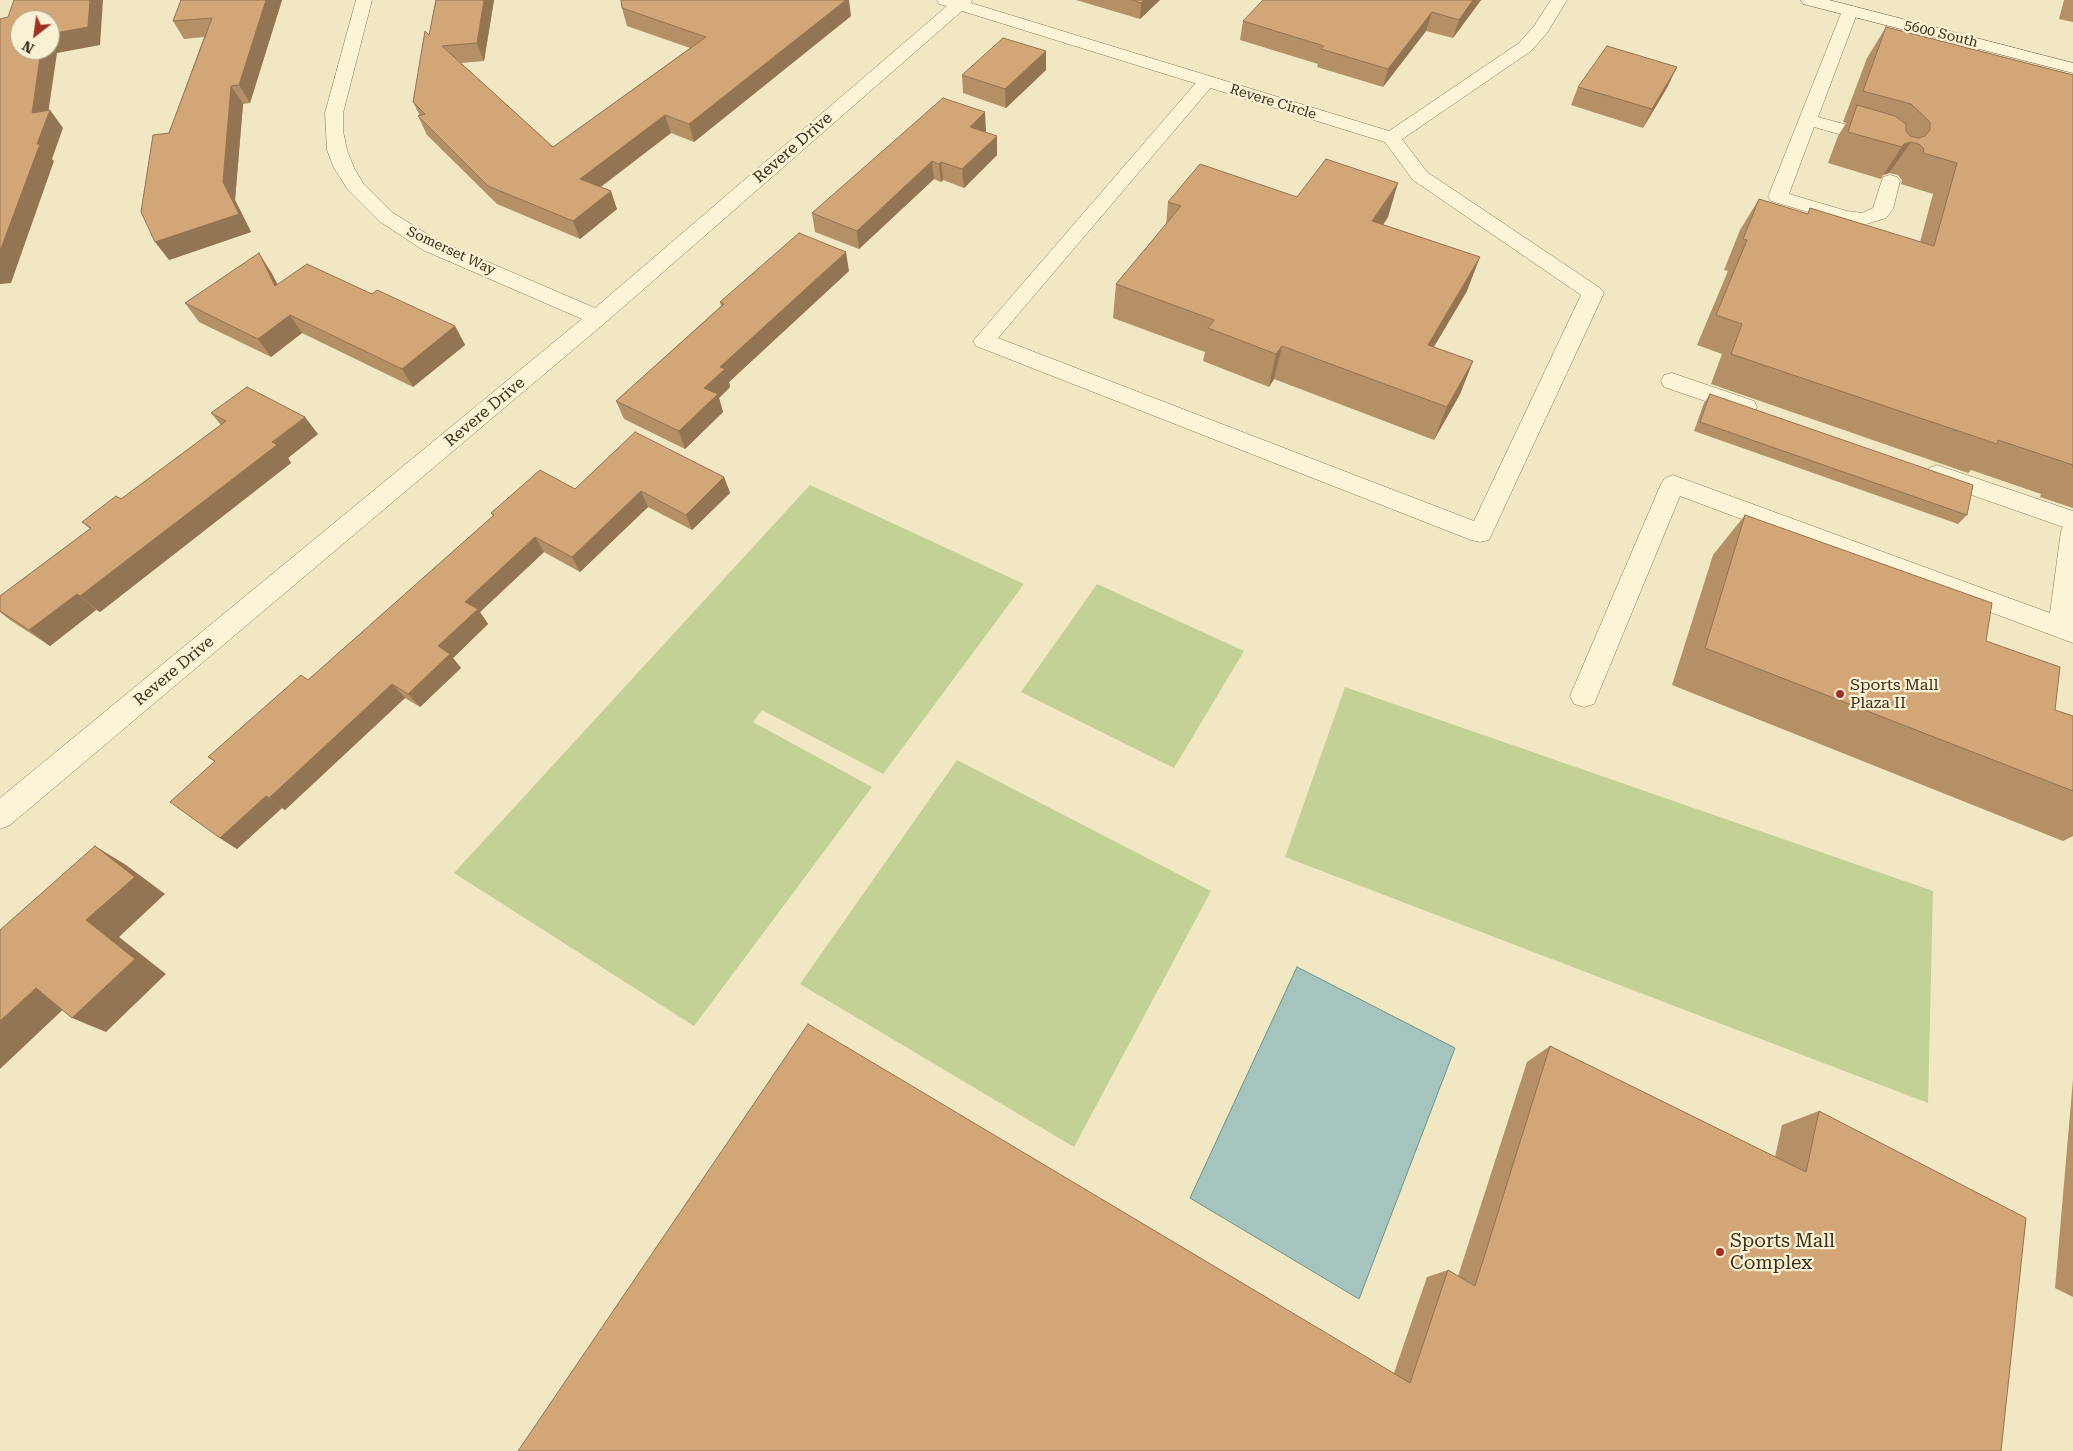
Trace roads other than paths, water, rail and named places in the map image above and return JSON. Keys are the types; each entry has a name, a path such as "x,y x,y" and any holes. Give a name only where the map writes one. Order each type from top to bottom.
{"street":[{"name":"Somerset Way","path":"364,0 334,113 337,150 344,168 355,186 368,202 386,217 430,245 598,317"},
{"path":"1207,81 984,341 1480,533 1593,293 1420,176 1391,138 1525,47 1541,30 1559,0"},
{"name":"5600 South","path":"1808,0 2073,68"},
{"name":"Revere Drive","path":"0,816 598,317 956,1"},
{"name":"Revere Circle","path":"956,1 1391,138"},
{"path":"1850,11 1778,197 1846,217 1863,219 1879,214 1883,209 1890,181"},
{"path":"1808,120 1873,138 1894,150"},
{"path":"1672,381 1765,414"},
{"path":"1914,466 2073,521"},
{"path":"1584,696 1673,484 2067,630 2073,531"}],"water":[{"path":"1297,967 1455,1048 1359,1299 1190,1198"}],"place":[{"name":"Sports Mall Plaza II","path":"1840,694"},
{"name":"Sports Mall Complex","path":"1720,1252"}]}
